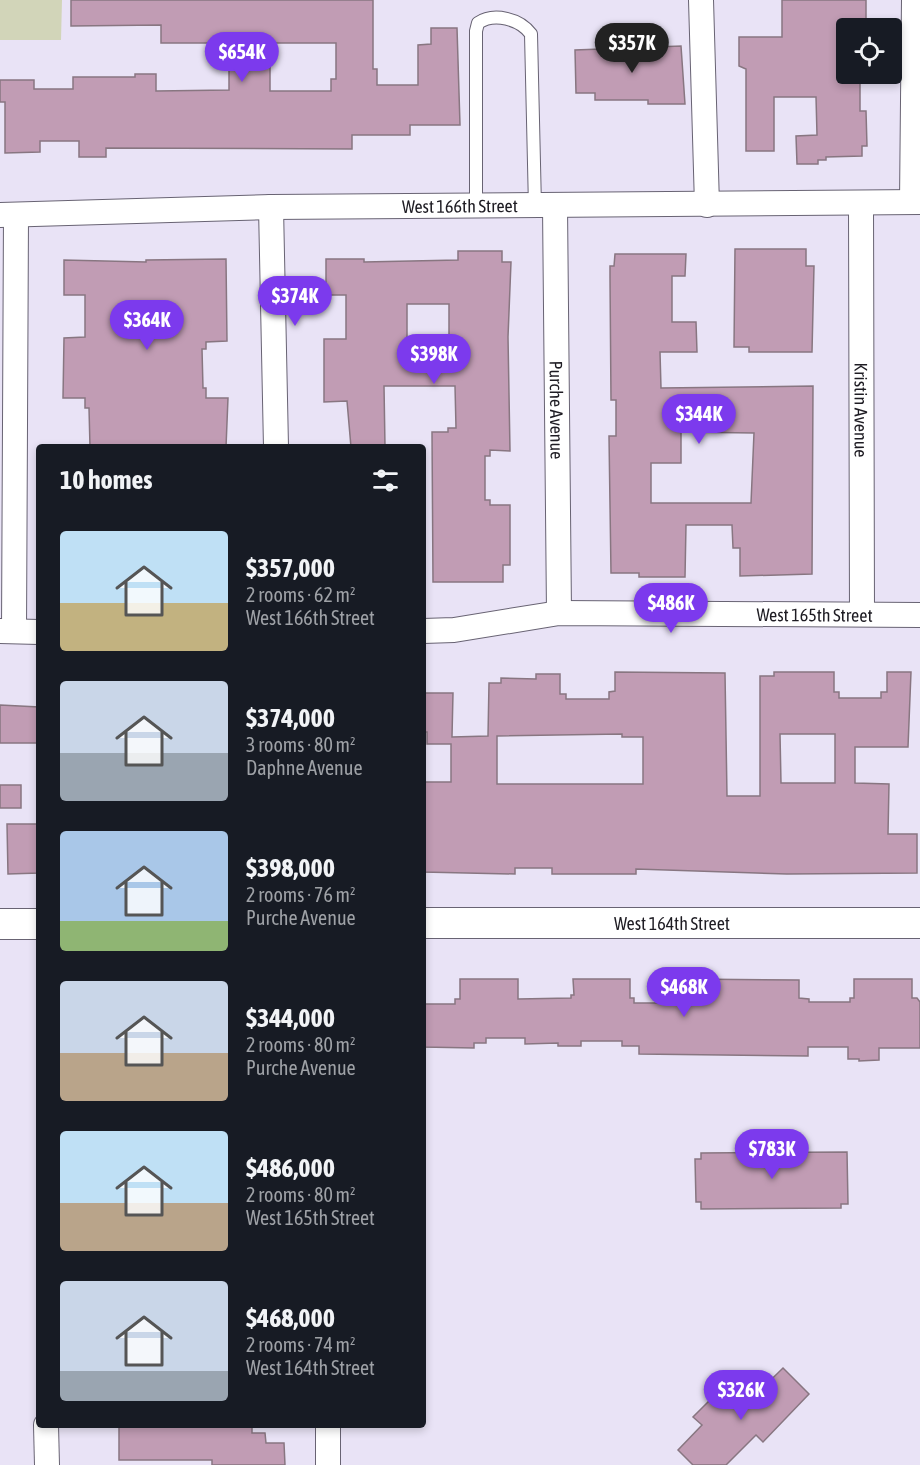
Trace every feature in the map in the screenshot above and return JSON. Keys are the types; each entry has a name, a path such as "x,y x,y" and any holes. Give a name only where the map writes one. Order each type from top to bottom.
{"street":[{"path":"701,0 707,206"},
{"path":"914,0 916,202"},
{"name":"West 166th Street","path":"8,216 271,207 707,206 916,202"},
{"name":"Kristin Avenue","path":"861,204 862,614"},
{"name":"Purche Avenue","path":"545,206 559,613"},
{"path":"271,207 276,444"},
{"path":"8,216 7,631 36,632"},
{"name":"West 165th Street","path":"426,631 454,630 559,613 920,615"},
{"name":"West 164th Street","path":"426,924 920,923"},
{"path":"0,924 36,924"},
{"path":"46,1428 46,1465"},
{"path":"328,1428 328,1465"}],"lane":[{"path":"476,207 476,31 478,23 484,19 514,20 524,24 531,34 545,206"}],"green space":[{"path":"0,0 62,0 61,40 0,40"}],"building":[{"path":"71,0 373,0 373,69 377,69 377,85 418,85 418,45 431,44 431,28 457,28 460,125 410,125 410,135 352,135 352,149 106,148 106,157 79,157 79,141 40,141 40,152 5,153 5,102 0,102 0,80 34,80 34,89 73,89 73,77 135,77 135,74 156,74 156,91 229,90 229,43 161,43 161,25 71,26","holes":["270,43 336,43 336,79 331,79 331,91 270,91"]},
{"path":"782,0 866,0 866,18 836,18 836,84 860,84 860,111 866,111 867,146 862,146 862,156 826,157 826,160 818,160 818,164 797,164 796,136 817,135 816,97 774,97 774,151 746,151 746,69 739,66 739,37 782,37"},
{"path":"681,46 685,104 648,104 648,100 595,100 595,93 576,93 575,50"},
{"path":"735,249 806,249 806,266 814,266 812,352 749,352 749,347 734,347"},
{"path":"458,251 502,251 502,262 511,262 508,337 510,451 490,450 490,456 485,456 485,500 490,500 490,505 510,505 510,565 503,565 503,582 433,582 432,432 448,432 448,428 456,428 455,386 384,386 385,444 351,444 347,401 324,402 324,339 346,339 346,295 326,295 326,259 364,259 364,262 458,260","holes":["407,304 449,304 449,341 407,341"]},
{"path":"615,254 686,254 685,276 672,276 672,322 696,322 697,352 660,352 661,388 813,386 812,574 740,576 740,548 733,548 732,525 686,525 685,577 639,577 639,573 611,573 609,436 616,436 616,400 611,400 610,266 614,266","holes":["681,432 754,433 751,503 651,503 651,463 681,463"]},
{"path":"226,259 227,341 206,342 206,349 202,349 203,388 206,388 206,398 228,398 226,444 90,444 89,408 85,408 85,398 63,398 64,338 85,337 85,295 64,295 64,260 146,262 146,260"},
{"path":"615,672 725,673 727,796 760,796 760,676 774,676 774,672 834,672 834,692 839,692 839,698 881,698 881,692 887,692 887,672 911,672 908,747 855,747 855,783 889,784 888,834 917,834 917,873 787,874 636,869 636,874 552,874 552,868 515,868 515,874 426,872 426,782 451,782 451,744 427,744 426,693 453,693 452,737 488,736 489,683 501,683 501,678 536,679 536,674 560,674 560,694 566,694 566,699 609,699 609,692 615,691","holes":["622,734 622,737 643,737 643,784 497,784 497,736","780,734 835,734 835,783 781,783"]},
{"path":"0,705 36,707 36,743 0,743"},
{"path":"0,785 21,785 21,808 0,808"},
{"path":"7,824 36,824 36,873 8,874"},
{"path":"460,979 518,979 518,999 571,998 571,995 574,995 573,979 630,979 630,998 634,998 634,1003 679,1003 679,998 684,998 684,979 799,980 799,998 809,999 809,1002 850,1002 850,998 854,998 854,979 912,979 912,998 917,998 920,1002 920,1048 879,1048 879,1060 859,1061 859,1059 848,1059 848,1047 808,1047 808,1056 639,1054 639,1046 622,1046 622,1041 581,1041 581,1046 558,1046 558,1043 525,1044 525,1038 486,1038 486,1043 474,1043 474,1048 426,1047 426,1004 455,1004 455,999 460,999"},
{"path":"847,1152 848,1204 841,1204 841,1208 701,1209 701,1202 696,1202 695,1159 701,1159 701,1153"},
{"path":"783,1368 809,1394 763,1442 756,1435 726,1465 693,1465 678,1450 702,1425 693,1417 719,1391 740,1410"},
{"path":"119,1428 252,1428 252,1433 265,1433 266,1443 284,1443 285,1465 212,1465 212,1460 119,1460"}]}
